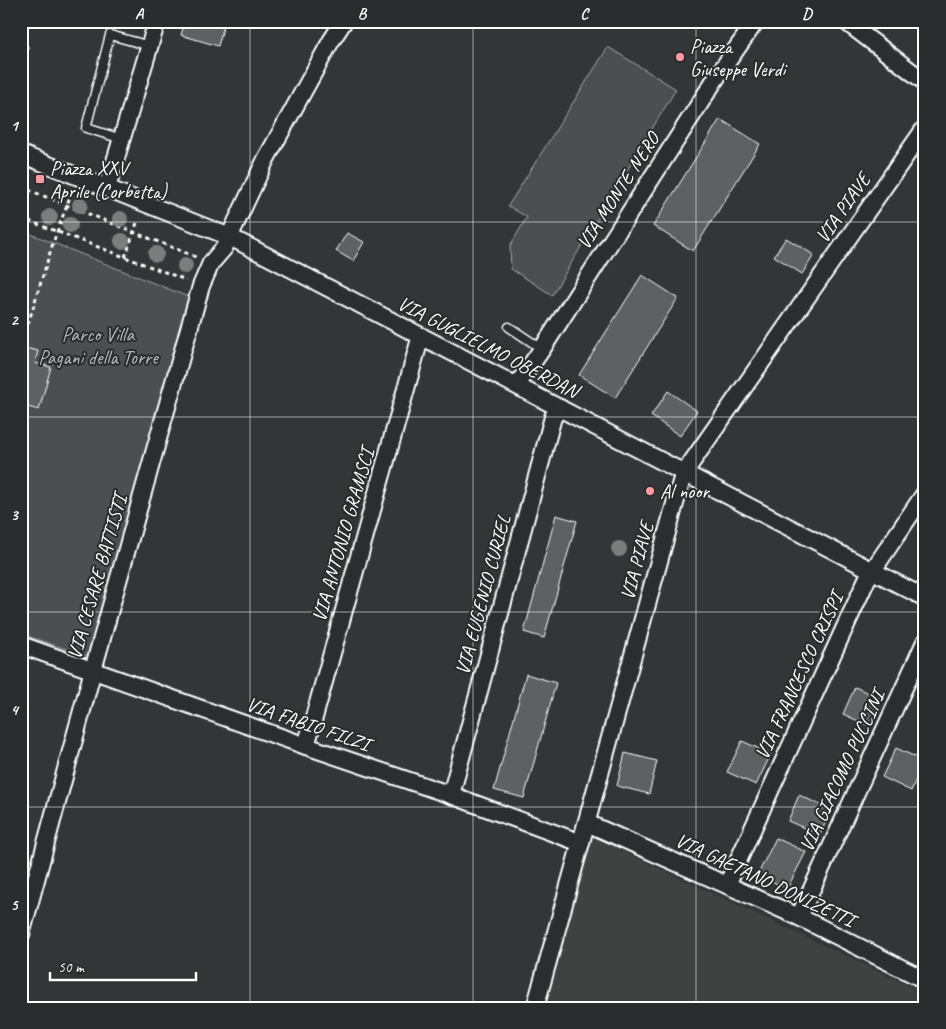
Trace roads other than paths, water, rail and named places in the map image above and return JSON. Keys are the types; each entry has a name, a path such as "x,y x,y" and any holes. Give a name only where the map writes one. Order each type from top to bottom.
{"street":[{"path":"108,188 157,21"},
{"name":"VIA CESARE BATTISTI","path":"22,931 201,286 211,263 230,238 266,159 344,21"},
{"name":"VIA MONTE NERO","path":"517,385 718,75 756,21"},
{"path":"844,21 925,82"},
{"name":"VIA PIAVE","path":"535,1008 681,482 925,128"},
{"name":"VIA GUGLIELMO OBERDAN","path":"21,154 230,238 925,598"},
{"name":"VIA ANTONIO GRAMSCI","path":"306,746 422,336"},
{"name":"VIA EUGENIO CURIEL","path":"451,796 553,417 560,408"},
{"name":"VIA FRANCESCO CRISPI","path":"727,885 867,579 925,493"},
{"name":"VIA GIACOMO PUCCINI","path":"799,917 925,642"},
{"name":"VIA FABIO FILZI","path":"21,645 581,843"},
{"name":"VIA GAETANO DONIZETTI","path":"587,823 923,973"}],"lane":[{"path":"123,139 86,128 110,35 150,46"},
{"path":"509,327 542,349"}],"place":[{"name":"Piazza Giuseppe Verdi","path":"680,57"},
{"name":"Piazza XXV Aprile (Corbetta)","path":"40,179"},
{"name":"Al noor","path":"650,491"}],"park label":[{"name":"Parco Villa Pagani della Torre","path":"98,346"}]}
